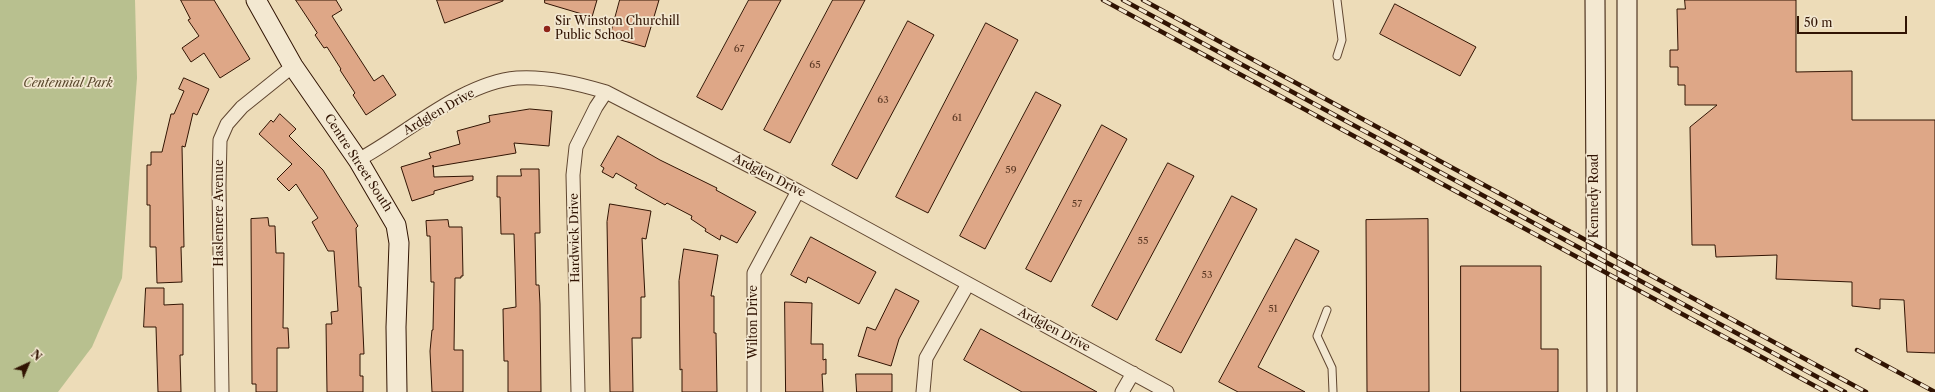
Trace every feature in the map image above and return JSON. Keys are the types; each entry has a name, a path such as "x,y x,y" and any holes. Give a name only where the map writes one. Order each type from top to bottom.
{"main road":[{"name":"Centre Street South","path":"256,0 293,66 358,160 396,225 398,237 397,392"},
{"name":"Kennedy Road","path":"1595,0 1597,392"},
{"path":"1627,0 1627,392"}],"street":[{"name":"Haslemere Avenue","path":"222,392 219,185 220,140 227,124 242,107 293,66"},
{"name":"Ardglen Drive","path":"358,160 441,108 484,86 516,78 548,79 578,84 606,92 798,191 1168,392"},
{"name":"Hardwick Drive","path":"578,392 573,174 576,147 596,107 606,92"},
{"name":"Wilton Drive","path":"754,392 754,273 798,191"},
{"path":"923,392 926,358 968,284"},
{"path":"1122,392 1133,373"}],"lane":[{"path":"1337,0 1342,40 1337,56"},
{"path":"1327,310 1317,336 1332,368 1333,392"}],"green space":[{"name":"Centennial Park","path":"0,0 135,0 137,78 122,278 92,347 58,392 0,392"}],"building":[{"path":"181,0 214,0 250,59 220,78 204,53 191,62 182,48 199,36 188,20 190,19"},
{"path":"296,0 336,0 342,10 332,16 374,81 383,75 396,95 366,115 353,95 355,93 340,70 341,69 327,47 324,48 315,35 317,33"},
{"path":"437,0 503,0 503,1 445,23"},
{"path":"545,0 597,0 592,17 545,3"},
{"path":"620,0 659,0 645,47 610,37"},
{"path":"749,0 781,0 722,110 697,97"},
{"path":"833,0 865,0 790,143 764,130"},
{"path":"1685,0 1796,0 1796,72 1852,71 1852,120 1935,120 1935,353 1907,352 1904,300 1880,299 1880,309 1852,306 1852,282 1776,279 1777,255 1716,257 1715,245 1692,245 1690,127 1717,105 1685,105 1685,85 1678,85 1678,67 1670,67 1670,50 1678,50 1677,9 1685,9"},
{"path":"1395,4 1476,47 1460,76 1380,34"},
{"path":"908,21 934,35 857,179 832,165"},
{"path":"986,23 1018,40 928,213 896,197"},
{"path":"184,78 209,89 197,115 193,113 185,147 182,146 184,247 181,247 182,282 157,283 156,247 150,247 150,205 147,205 147,165 151,165 151,152 162,152 171,114 174,114 184,91 179,89"},
{"path":"1036,92 1061,105 985,249 960,236"},
{"path":"530,109 552,111 549,146 514,143 516,153 433,167 434,177 473,176 473,180 434,191 434,194 412,201 401,167 431,158 429,153 460,144 457,131 490,122 489,116"},
{"path":"280,114 296,129 289,136 323,170 358,226 356,228 359,287 361,287 364,354 360,354 360,376 363,376 363,392 327,392 326,324 332,324 331,312 338,311 334,251 328,251 312,222 318,218 296,184 289,191 277,179 292,164 259,134 271,120 273,122"},
{"path":"1102,125 1127,139 1051,282 1026,269"},
{"path":"618,136 660,160 717,188 716,190 756,212 737,243 721,235 720,240 705,231 706,229 691,219 692,216 667,203 665,205 635,188 637,185 616,173 613,178 602,172 604,168 601,166"},
{"path":"1168,163 1194,176 1117,320 1092,306"},
{"path":"521,169 539,169 540,233 535,233 536,285 539,285 540,304 541,392 508,392 508,361 504,361 503,309 516,307 514,234 501,234 500,197 497,197 497,176 521,176"},
{"path":"1232,196 1257,209 1181,353 1156,340"},
{"path":"610,204 651,211 646,239 642,238 645,297 641,297 641,338 632,338 633,392 610,392 607,222"},
{"path":"268,218 269,226 275,226 276,253 284,253 283,328 288,328 289,348 277,348 277,392 256,392 256,384 252,384 251,219"},
{"path":"1428,219 1429,392 1367,392 1366,220"},
{"path":"448,220 449,227 462,227 463,276 461,276 461,278 455,278 454,350 463,350 463,392 432,392 430,351 433,330 434,282 431,282 430,236 427,236 426,221"},
{"path":"811,237 876,272 859,304 808,277 806,283 791,275"},
{"path":"1296,239 1319,251 1258,367 1305,392 1238,392 1219,382"},
{"path":"684,249 718,255 711,296 714,296 717,392 682,392 682,369 680,370 679,281"},
{"path":"1461,266 1541,266 1541,349 1558,349 1558,392 1461,392"},
{"path":"146,288 164,288 164,305 183,304 183,355 180,355 181,392 158,392 156,327 144,327"},
{"path":"896,289 919,301 899,339 891,366 858,356 867,327 875,330"},
{"path":"785,302 812,303 811,344 823,344 823,360 826,359 826,374 822,374 823,392 786,392"},
{"path":"981,329 1097,392 1022,392 964,360"},
{"path":"856,374 892,374 892,392 857,392"}],"railway":[{"path":"1103,0 1826,392"},
{"path":"1123,0 1845,392"},
{"path":"1143,0 1866,392"},
{"path":"1857,350 1935,392"}],"place":[{"name":"Sir Winston Churchill Public School","path":"547,29"}]}
